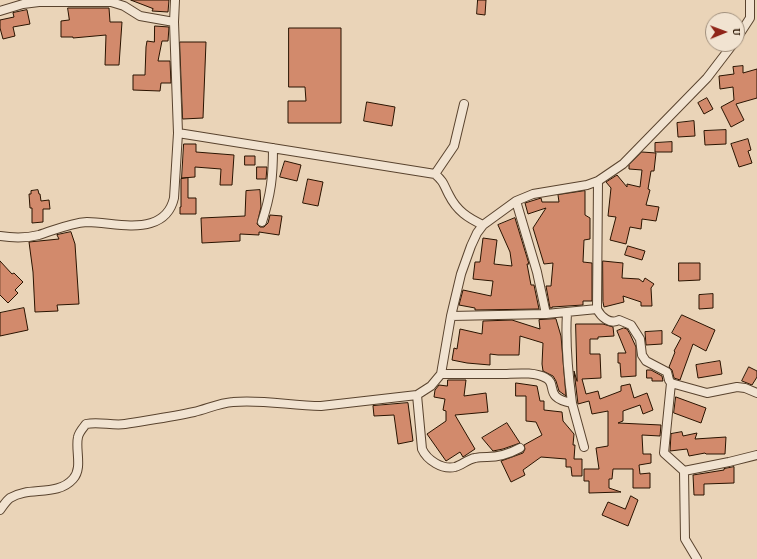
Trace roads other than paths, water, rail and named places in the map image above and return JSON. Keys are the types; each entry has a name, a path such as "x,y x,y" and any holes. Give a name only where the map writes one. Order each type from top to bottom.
{"street":[{"path":"0,236 23,237 39,235 73,224 86,222 150,224 161,219 168,213 174,198 178,133 174,22 175,0"},
{"path":"745,26 750,18 750,0"},
{"path":"0,11 23,4 39,2 111,2 124,6 140,16 174,22"},
{"path":"0,510 9,499 22,493 64,487 74,478 78,462 78,438 86,424 93,422 118,425 195,412 223,403 233,402 269,402 321,406 416,395 431,386 441,374 451,316 461,274 471,246 477,233 483,225 516,201 534,194 587,185 598,181 623,164 706,78 727,52"},
{"path":"436,174 454,146 464,104"},
{"path":"178,133 369,165 436,174 444,181 449,195 464,216 483,225"},
{"path":"262,222 270,198 273,174 273,148"},
{"path":"598,181 597,309 600,315 608,320 614,322 619,320 631,325 640,339 643,357 667,372 671,383 664,454 684,471 685,539 697,559"},
{"path":"516,201 537,272 546,314"},
{"path":"451,316 567,313 597,309"},
{"path":"567,313 566,328 568,367 572,403 584,447"},
{"path":"441,374 537,376 548,379 553,394 556,398 564,402 572,403"},
{"path":"671,383 708,393 737,388 744,388 757,393"},
{"path":"416,395 422,449 424,454 435,463 445,467 455,467 475,458 506,455 520,448"},
{"path":"684,471 757,455"}]}
